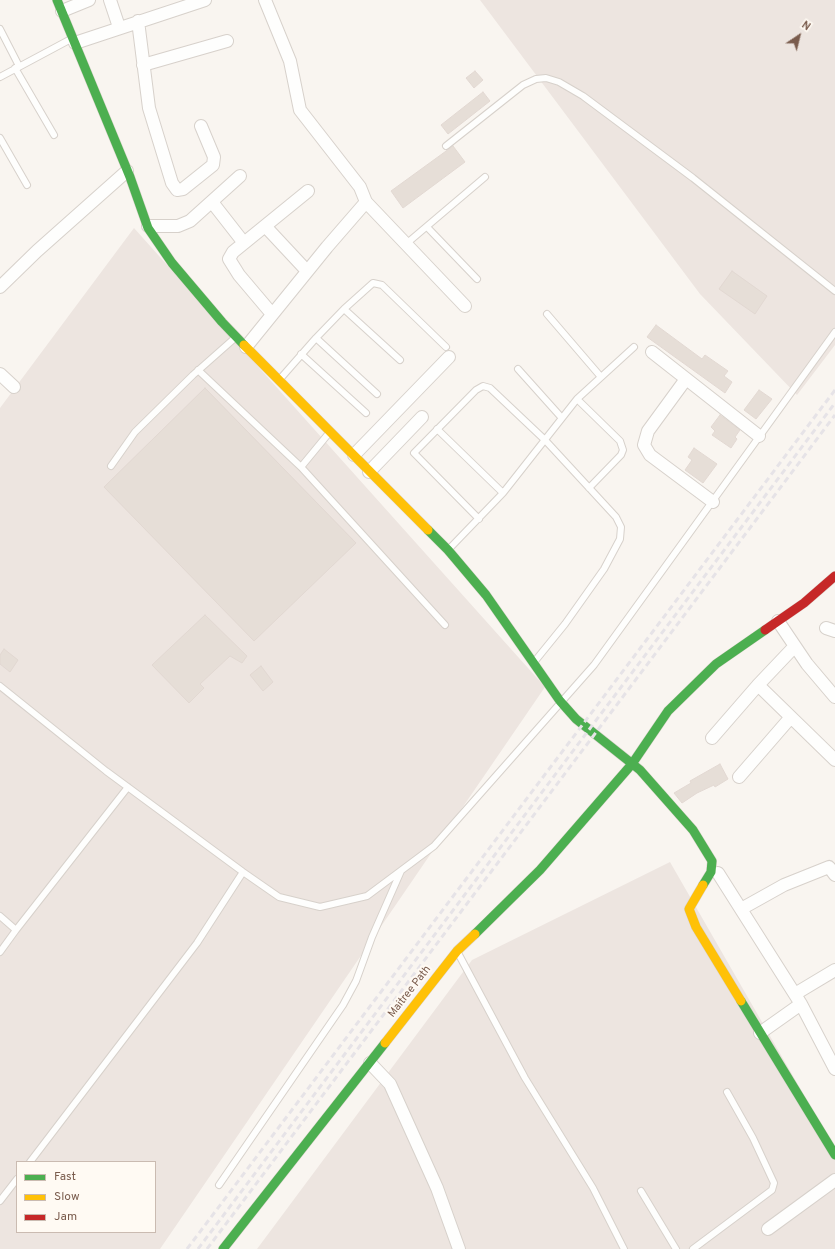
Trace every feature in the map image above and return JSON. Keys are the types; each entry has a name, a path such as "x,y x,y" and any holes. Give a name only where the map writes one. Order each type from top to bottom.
{"street":[{"path":"89,0 59,6 148,226 172,263 246,347 448,550 486,595 560,701 583,726 640,770 693,830 712,861 711,872 689,909 696,928 835,1154"},
{"path":"110,0 118,27"},
{"path":"74,41 205,0"},
{"path":"264,0 290,61 300,110 360,187 366,202 465,306"},
{"path":"138,21 149,108 169,176 177,190 183,189 213,165 214,157 201,126"},
{"path":"143,65 227,41"},
{"path":"0,287 36,251 127,171"},
{"path":"148,226 178,226 190,221 240,176"},
{"path":"272,314 230,262 231,255 308,191"},
{"path":"212,202 244,243"},
{"path":"246,347 307,271 366,202"},
{"path":"265,226 307,271"},
{"path":"354,456 448,352"},
{"path":"652,352 759,436"},
{"path":"0,374 14,386"},
{"path":"686,379 648,431 644,445 650,455 713,502"},
{"path":"369,472 422,417"},
{"name":"Maitree Path","path":"224,1249 457,951 540,870 632,764 668,711 711,669 759,632 778,621 804,602 835,576"},
{"path":"778,621 807,664 835,697"},
{"path":"712,738 758,685 795,646"},
{"path":"758,685 835,760"},
{"path":"739,777 791,717"},
{"path":"742,909 784,885 833,869"},
{"path":"718,873 798,999 835,1069"},
{"path":"760,1032 798,999 833,975"},
{"path":"370,1063 390,1084 437,1188 459,1249"},
{"path":"768,1229 835,1180"}],"lane":[{"path":"0,29 17,67 54,135"},
{"path":"0,77 17,67 74,41"},
{"path":"446,146 523,86 536,79 546,78 559,82 583,96 686,173 835,290"},
{"path":"0,138 27,185"},
{"path":"406,244 485,178"},
{"path":"427,227 477,279"},
{"path":"279,380 301,354 344,309 367,287 378,283 387,289 448,352"},
{"path":"344,309 400,360"},
{"path":"548,314 600,377"},
{"path":"0,686 128,787 279,897 320,907 367,896 434,846 560,701 594,665 835,332"},
{"path":"111,466 136,432 198,370 236,336"},
{"path":"316,338 377,394"},
{"path":"448,550 480,519 503,493 545,440 561,417 600,377 634,347"},
{"path":"301,354 366,413"},
{"path":"518,369 561,417"},
{"path":"198,370 301,467 445,625"},
{"path":"480,519 414,453 476,390 483,386 490,388 545,440 616,517 621,527 620,539 604,569 565,624 534,663"},
{"path":"577,400 620,441 624,450 589,488"},
{"path":"437,429 503,493"},
{"path":"301,467 330,431"},
{"path":"0,952 128,787"},
{"path":"219,1185 344,1006 356,981 372,937 402,870"},
{"path":"31,1161 197,943 243,872"},
{"path":"0,916 16,930"},
{"path":"457,951 525,1078 593,1188 624,1249"},
{"path":"693,1249 772,1190 774,1183 753,1138 727,1092"},
{"path":"0,1201 16,1180"},
{"path":"641,1191 676,1249"}],"shaded area":[{"path":"480,0 835,0 835,345 797,395 700,294"},
{"path":"134,228 545,687 160,1249 0,1249 0,408"},
{"path":"670,862 835,1149 835,1249 257,1249 472,960"}],"building":[{"path":"475,71 483,80 474,88 466,78"},
{"path":"483,92 490,101 448,134 441,125"},
{"path":"453,146 465,162 403,208 391,191"},
{"path":"732,271 767,296 755,314 719,289"},
{"path":"656,325 702,359 705,355 728,371 724,376 732,382 725,393 647,337"},
{"path":"205,388 356,543 254,641 104,487"},
{"path":"759,390 772,399 756,419 744,410"},
{"path":"720,415 740,430 735,437 737,439 731,448 712,435 715,431 711,427"},
{"path":"694,448 717,464 703,483 685,470 692,460 688,457"},
{"path":"205,615 247,656 242,663 230,656 200,684 204,688 189,703 152,665"},
{"path":"4,649 18,660 10,672 0,664 0,655"},
{"path":"261,666 273,682 263,691 250,675"},
{"path":"720,764 728,779 715,787 714,785 697,793 682,803 674,793 691,783 690,781"}],"railway":[{"path":"187,1249 835,390"},
{"path":"198,1249 835,403"},
{"path":"207,1249 835,415"}],"traffic: fast":[{"path":"57,0 130,177 148,228 172,263 222,322 244,345"},
{"path":"428,530 448,550 486,595 560,701 576,719 640,770 693,830 712,861 711,872 703,885"},
{"path":"475,934 540,870 632,764 668,711 716,664 765,630"},
{"path":"741,1001 835,1155"},
{"path":"223,1249 385,1043"}],"traffic: slow":[{"path":"244,345 428,530"},
{"path":"703,885 689,909 696,927 741,1001"},
{"path":"385,1043 457,951 475,934"}],"traffic: jam":[{"path":"765,630 804,603 835,576"}]}
